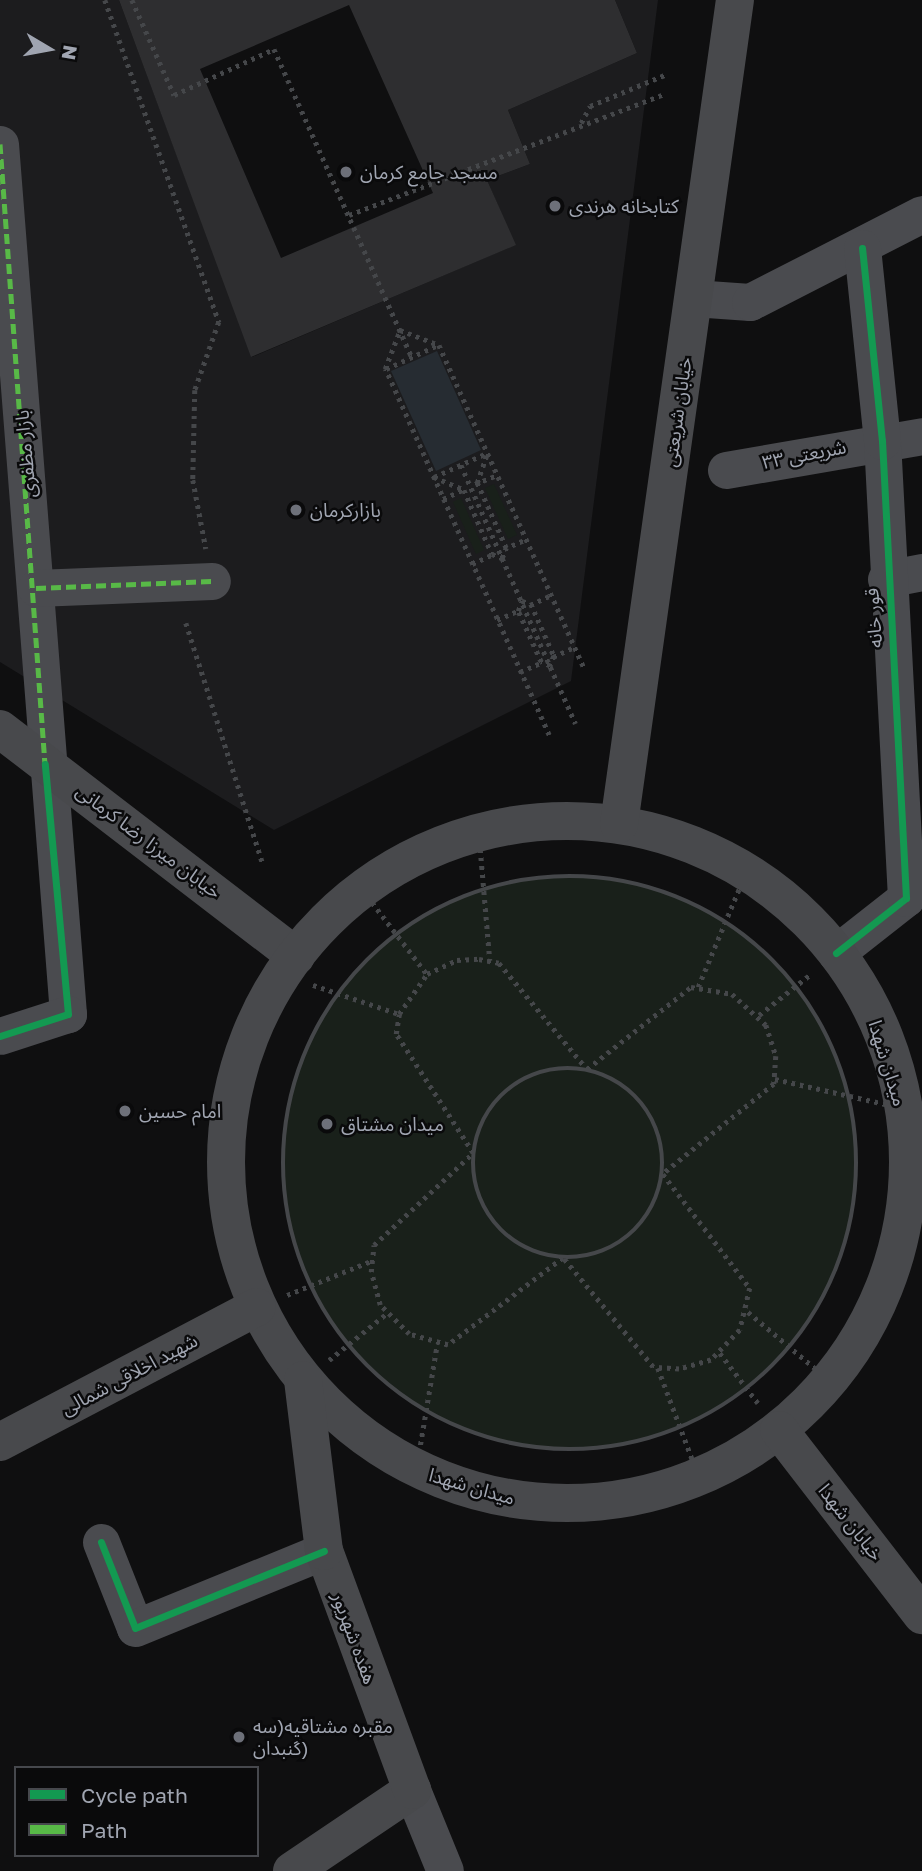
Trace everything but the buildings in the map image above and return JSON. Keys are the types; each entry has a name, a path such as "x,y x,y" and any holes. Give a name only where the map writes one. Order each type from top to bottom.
{"main road":[{"name":"خیابان شریعتی","path":"619,824 735,0"},
{"name":"خیابان میرزا رضا کرمانی","path":"0,729 289,965"},
{"name":"میدان شهدا","path":"549,821 619,824 685,841 746,872 795,908 836,953 874,1015 908,1090 915,1156 889,1270 874,1309 829,1380 779,1430 699,1478 620,1500 536,1503 455,1486 416,1470 344,1422 303,1380 257,1307 232,1224 227,1137 245,1052 289,965 362,890 418,855 479,832 549,821"},
{"name":"شهید اخلاقی شمالی","path":"0,1442 257,1307"},
{"name":"هفده شهریور","path":"303,1380 324,1551 412,1790"},
{"name":"خیابان شهدا","path":"779,1430 922,1615"},
{"path":"292,1871 412,1790"}],"street":[{"name":"بازار مظفری","path":"0,144 36,588 45,764 68,1014 0,1036"},
{"path":"693,298 750,302 862,248 922,214"},
{"name":"قور خانه","path":"836,953 906,898 886,579 881,440 862,248"},
{"name":"شریعتی ۳۳","path":"726,470 881,440 922,436"},
{"path":"886,579 922,572"},
{"path":"36,588 212,581"},
{"path":"101,1542 135,1628 324,1551"},
{"path":"412,1790 444,1871"}],"path":[{"path":"105,0 219,322 194,390 192,480 212,581"},
{"path":"132,0 174,94 274,49 412,357"},
{"path":"581,123 590,106 667,74"},
{"path":"349,215 581,123 664,94"},
{"path":"400,330 439,345 584,668"},
{"path":"400,330 385,369 549,735"},
{"path":"385,369 439,345"},
{"path":"433,477 487,453"},
{"path":"487,453 477,484 506,548 502,558"},
{"path":"461,465 576,723"},
{"path":"443,499 497,475"},
{"path":"433,477 464,489"},
{"path":"467,480 477,484"},
{"path":"467,480 464,489 492,554 502,558"},
{"path":"472,564 526,539"},
{"path":"497,620 551,595"},
{"path":"522,601 530,604 554,656 550,666"},
{"path":"522,601 518,611 541,662 550,666"},
{"path":"186,623 263,864"},
{"path":"520,672 574,647"},
{"path":"479,832 490,961"},
{"path":"698,987 746,872"},
{"path":"555,876 626,881 683,899 725,921 796,986 828,1038 848,1095 856,1162 849,1228 827,1291 790,1347 747,1389 681,1429 617,1447 551,1451 486,1439 426,1413 379,1378 347,1345 310,1286 289,1221 286,1130 305,1053 339,994 397,934 424,916 485,889 555,876"},
{"path":"362,890 426,974"},
{"path":"760,1015 836,953"},
{"path":"473,1153 396,1034 399,1013 426,974 457,960 499,963 587,1069 624,1086 650,1115 663,1174 750,1288 748,1312 720,1353 690,1368 658,1368"},
{"path":"289,965 339,994 399,1013"},
{"path":"691,987 732,994 760,1015 774,1045 775,1079 663,1174 649,1213 621,1242 583,1257 564,1258 521,1246 489,1216 474,1175 473,1153 489,1110 512,1086 542,1071 587,1069 691,987"},
{"path":"775,1079 848,1095 908,1090"},
{"path":"473,1153 374,1245 371,1261 375,1294 386,1314 409,1334 437,1344 449,1345 564,1258"},
{"path":"564,1258 658,1368 699,1478"},
{"path":"257,1307 371,1261"},
{"path":"748,1312 829,1380"},
{"path":"303,1380 386,1314"},
{"path":"416,1470 437,1344"},
{"path":"720,1353 779,1430"}],"shaded area":[{"name":"بازارکرمان","path":"0,0 119,0 252,357 515,245 487,180 530,164 508,110 637,53 615,0 658,0 571,681 274,830 0,662"},
{"path":"437,351 481,450 436,471 391,371"},
{"path":"494,484 517,535 508,539 485,488"},
{"path":"461,498 484,550 476,554 453,502"},
{"path":"570,876 626,882 680,898 729,924 773,960 809,1004 835,1053 851,1107 857,1163 851,1219 835,1273 809,1322 773,1366 729,1402 680,1428 626,1444 570,1450 514,1444 460,1428 411,1402 367,1366 331,1322 305,1273 289,1219 283,1163 289,1107 305,1053 331,1004 367,960 411,924 460,898 514,882"}],"marked path":[{"path":"0,144 45,764"},
{"path":"36,588 212,581"}],"cycle path":[{"path":"836,953 906,898 882,441 862,248"},
{"path":"0,1036 68,1014 45,764"},
{"path":"101,1542 135,1628 324,1551"}],"place":[{"name":"مسجد جامع کرمان","path":"346,172"},
{"name":"کتابخانه هرندی","path":"555,206"},
{"name":"بازارکرمان","path":"296,510"},
{"name":"امام حسین","path":"125,1111"},
{"name":"ميدان مشتاق","path":"327,1124"},
{"name":"مقبره مشتاقیه(سه گنبدان)","path":"239,1737"}]}
